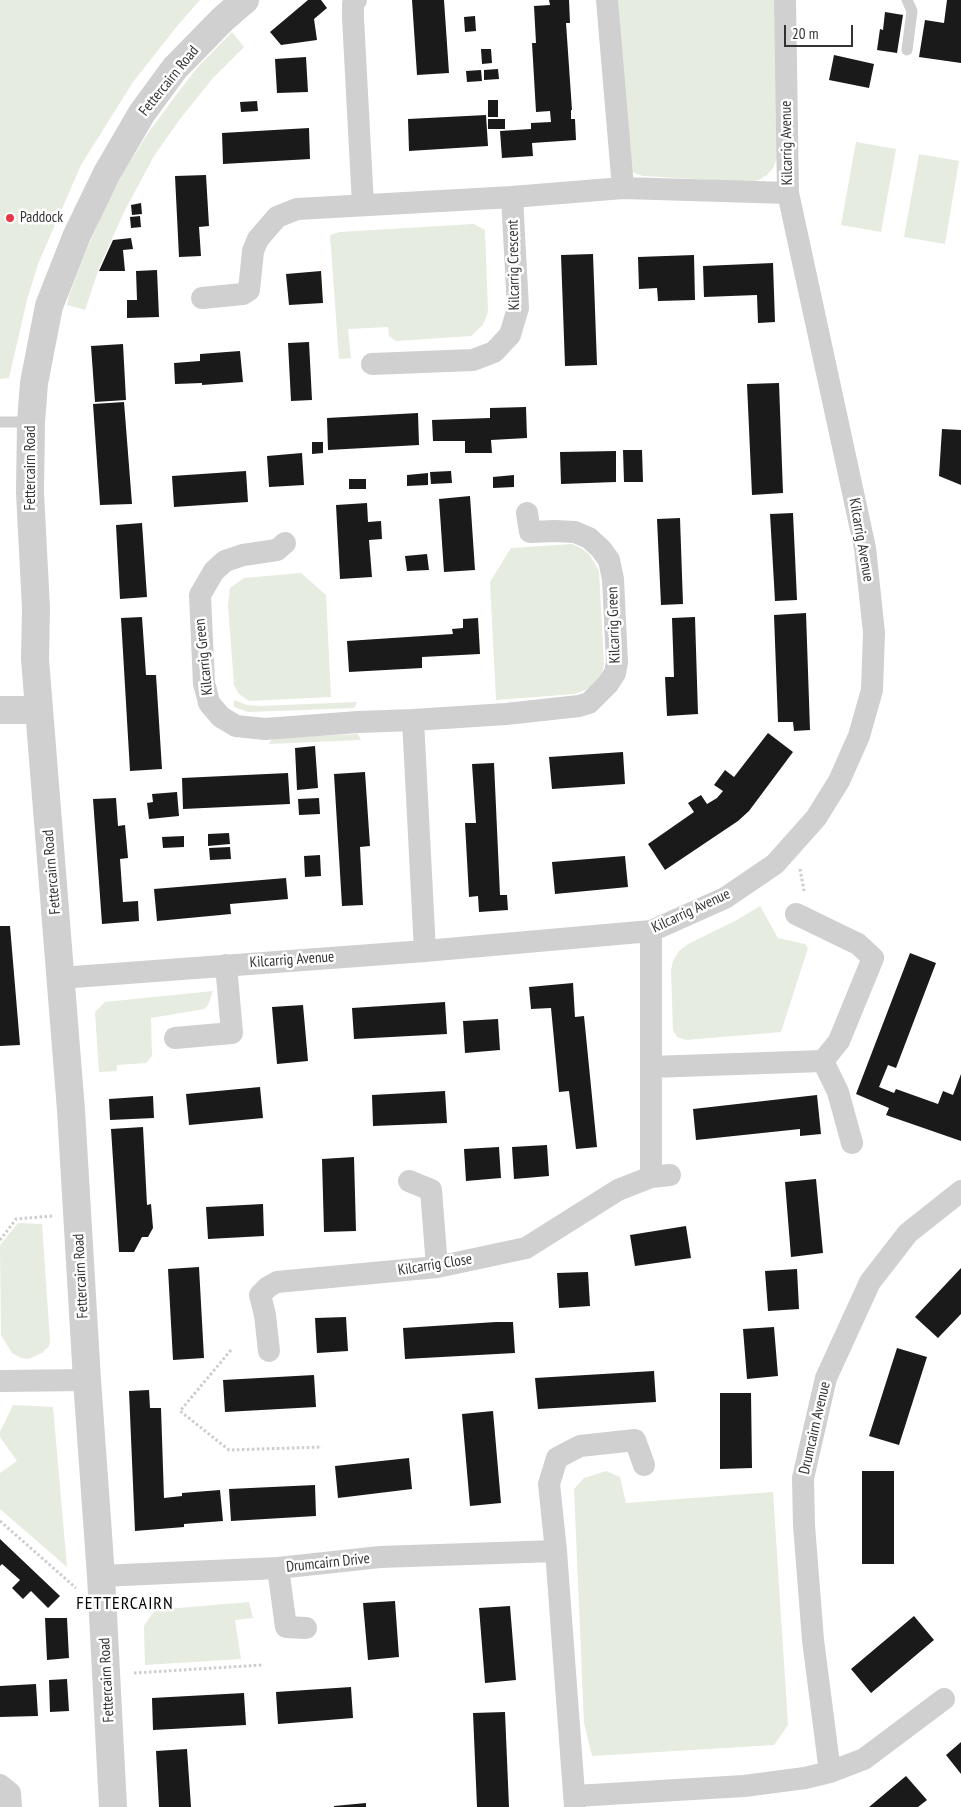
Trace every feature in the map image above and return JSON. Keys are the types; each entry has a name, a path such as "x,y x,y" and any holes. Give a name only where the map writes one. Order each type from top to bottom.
{"street":[{"name":"Fettercairn Road","path":"113,1807 101,1582 71,1110 35,659 36,608 30,492 31,422 34,383 49,306 76,235 107,173 142,113 175,68 223,18 245,0"},
{"path":"356,0 353,4 363,205"},
{"path":"607,0 623,188"},
{"name":"Kilcarrig Avenue","path":"60,978 425,951 651,931 732,893 775,864 816,818 839,781 859,736 872,690 874,633 865,548 788,193 785,0"},
{"name":"Kilcarrig Crescent","path":"202,298 243,294 249,290 253,251 258,239 277,217 297,209 512,197 623,188 788,193"},
{"name":"Kilcarrig Crescent","path":"372,364 473,360 494,352 510,336 518,308 512,197"},
{"name":"Kilcarrig Green","path":"285,543 277,550 243,555 224,561 214,571 200,595 204,684 209,703 221,717 236,726 262,729 506,714 579,706 589,703 608,684 615,673 617,662 613,579 609,560 589,538 575,532 530,532 527,513"},
{"path":"0,710 39,710"},
{"path":"413,720 425,951"},
{"path":"651,1067 823,1061 839,1041 873,958 858,944 796,914"},
{"name":"Kilcarrig Close","path":"268,1351 265,1315 260,1295 277,1282 438,1267 526,1248 618,1190 661,1176 651,1067 651,931"},
{"path":"175,1038 232,1033 226,965"},
{"path":"823,1061 838,1092 852,1143"},
{"path":"409,1181 431,1190 438,1267"},
{"name":"Drumcairn Avenue","path":"830,1772 813,1640 804,1525 803,1478 826,1378 870,1282 908,1233 961,1191"},
{"path":"0,1381 87,1380"},
{"path":"644,1465 635,1440 580,1446 557,1458 549,1484 575,1801 744,1786 805,1778 830,1772 864,1759 944,1698"},
{"name":"Drumcairn Drive","path":"101,1582 278,1568 380,1557 556,1551"},
{"path":"278,1568 286,1626 306,1628"},
{"path":"0,1785 10,1793 11,1807"}],"lane":[{"path":"907,0 912,11 907,50"},
{"path":"0,422 31,422"}],"path":[{"path":"800,867 804,891"},
{"path":"0,1240 16,1219 52,1216"},
{"path":"231,1350 180,1411 228,1450 322,1447"},
{"path":"0,1521 77,1588 101,1582"},
{"path":"134,1673 262,1665"}],"shaded area":[{"path":"0,0 200,0 133,82 81,165 38,264 27,300 9,378 0,379"},
{"path":"618,0 778,0 778,156 773,168 767,175 759,180 749,182 643,176 631,172"},
{"path":"232,32 244,47 213,78 180,119 154,156 125,210 100,265 85,310 67,305 82,261 102,214 123,173 148,133 197,68"},
{"path":"856,142 896,149 881,232 841,225"},
{"path":"919,154 959,161 945,244 904,237"},
{"path":"474,224 485,230 488,312 483,325 471,336 396,341 389,336 388,327 348,329 351,358 339,359 330,235 340,232"},
{"path":"572,544 589,554 599,571 604,665 602,674 595,684 575,694 496,700 490,582 511,548"},
{"path":"301,573 326,595 331,697 249,701 238,693 234,685 228,605 230,588 244,578"},
{"path":"234,700 247,705 261,706 357,702 354,708 248,712 234,707"},
{"path":"358,734 361,740 269,744 272,738"},
{"path":"760,906 778,938 805,944 808,948 781,1032 686,1040 677,1037 673,1030 671,970 673,961 679,951 688,944 737,920"},
{"path":"213,991 208,1005 204,1009 151,1018 152,1056 146,1063 117,1065 117,1071 99,1072 95,1012 105,1002"},
{"path":"18,1223 42,1224 50,1341 49,1346 42,1353 28,1359 21,1358 12,1353 1,1335 0,1245"},
{"path":"13,1405 53,1407 67,1567 0,1509 0,1473 17,1461 0,1437 0,1432"},
{"path":"606,1471 620,1477 626,1503 773,1492 788,1725 774,1745 592,1756 584,1723 574,1489 584,1478"},
{"path":"249,1602 253,1618 235,1620 241,1659 145,1665 144,1626 155,1610"}],"building":[{"path":"308,0 321,0 327,8 314,19 317,40 281,45 270,32"},
{"path":"412,0 444,0 449,73 417,75"},
{"path":"549,0 569,0 570,23 566,23 571,119 575,119 576,140 532,143 533,156 502,158 500,131 531,129 531,123 551,122 550,111 536,112 532,43 536,43 534,6 550,5"},
{"path":"947,0 961,0 961,63 919,57 925,20 944,23"},
{"path":"885,12 903,15 897,53 877,50 880,29 883,30"},
{"path":"475,16 476,31 465,32 464,17"},
{"path":"481,49 491,49 492,63 482,64"},
{"path":"834,55 874,64 869,88 829,80"},
{"path":"306,57 308,92 277,93 275,59"},
{"path":"498,69 499,79 484,80 484,70"},
{"path":"481,70 482,81 467,82 466,71"},
{"path":"488,100 498,100 498,117 488,117"},
{"path":"257,101 258,111 241,112 240,102"},
{"path":"486,115 488,146 409,151 408,119"},
{"path":"488,119 505,119 505,129 488,129"},
{"path":"309,128 310,159 223,164 222,133"},
{"path":"206,175 209,226 199,227 201,256 179,257 175,176"},
{"path":"141,203 142,214 132,215 131,205"},
{"path":"140,216 141,227 131,228 130,217"},
{"path":"131,238 133,249 123,250 125,271 99,271 113,240"},
{"path":"593,254 597,365 565,366 561,255"},
{"path":"694,255 695,300 658,301 657,288 639,289 638,257"},
{"path":"773,263 775,322 758,323 757,295 704,297 703,266"},
{"path":"157,270 159,317 127,318 127,300 137,300 136,271"},
{"path":"321,271 323,303 289,305 286,274"},
{"path":"309,342 312,400 291,401 288,343"},
{"path":"123,344 126,400 95,402 91,346"},
{"path":"240,351 243,382 202,385 202,383 175,384 174,363 200,361 200,354"},
{"path":"779,383 783,493 752,495 747,384"},
{"path":"124,402 132,504 100,505 93,404"},
{"path":"526,407 527,438 491,440 492,453 465,453 465,441 433,441 432,420 490,418 490,408"},
{"path":"418,413 419,445 328,450 327,418"},
{"path":"942,429 961,430 961,485 939,476"},
{"path":"312,442 323,442 323,453 312,454"},
{"path":"623,450 642,450 643,482 624,482"},
{"path":"616,451 616,482 561,484 560,452"},
{"path":"302,453 304,485 269,487 267,456"},
{"path":"246,471 248,502 174,507 172,476"},
{"path":"451,471 452,483 431,484 430,472"},
{"path":"428,473 428,485 407,486 407,475"},
{"path":"514,475 514,487 493,488 493,477"},
{"path":"349,479 366,479 366,489 349,489"},
{"path":"470,496 475,570 444,572 439,499"},
{"path":"367,503 368,522 381,521 382,539 369,540 372,577 340,579 336,505"},
{"path":"793,513 797,600 775,601 770,514"},
{"path":"680,518 683,604 661,605 657,519"},
{"path":"142,523 147,597 120,599 116,525"},
{"path":"427,554 429,570 407,571 405,556"},
{"path":"806,613 810,730 794,731 793,722 778,722 774,615"},
{"path":"142,617 146,675 156,675 162,769 130,771 121,618"},
{"path":"695,617 698,714 667,716 665,677 674,677 672,618"},
{"path":"478,618 480,654 422,657 422,668 349,672 347,641 453,634 452,629 463,628 463,619"},
{"path":"768,733 793,752 749,811 738,821 665,870 648,844 694,812 688,803 701,795 707,804 717,798 723,791 714,785 725,770 734,777"},
{"path":"315,746 318,788 297,790 295,748"},
{"path":"623,752 625,784 552,789 549,757"},
{"path":"494,763 500,895 507,895 508,910 479,912 478,896 469,897 465,823 476,823 472,764"},
{"path":"365,772 370,846 360,847 363,905 342,906 334,774"},
{"path":"288,773 290,804 183,809 182,778"},
{"path":"177,792 179,816 149,819 147,803 153,802 152,794"},
{"path":"116,798 118,826 125,825 128,858 120,859 123,902 138,901 139,921 102,924 93,799"},
{"path":"319,798 320,814 299,815 298,799"},
{"path":"229,833 230,844 208,846 208,834"},
{"path":"184,836 184,847 163,848 162,837"},
{"path":"230,847 231,859 210,860 209,848"},
{"path":"320,855 321,876 305,877 304,856"},
{"path":"625,856 628,887 555,894 552,862"},
{"path":"286,878 288,899 230,904 231,914 157,921 154,889"},
{"path":"0,926 10,926 20,1045 0,1046"},
{"path":"910,953 936,963 896,1068 888,1065 879,1087 894,1093 896,1089 938,1104 943,1091 953,1095 961,1074 961,1141 886,1115 889,1108 856,1094"},
{"path":"573,983 575,1017 584,1016 597,1147 576,1149 569,1091 559,1092 551,1008 531,1009 529,987"},
{"path":"445,1002 447,1034 354,1039 352,1008"},
{"path":"303,1005 308,1061 277,1064 272,1007"},
{"path":"498,1019 500,1050 465,1053 463,1021"},
{"path":"260,1087 263,1118 189,1125 186,1094"},
{"path":"445,1091 447,1123 373,1126 372,1095"},
{"path":"817,1095 821,1134 800,1136 800,1129 696,1140 693,1109"},
{"path":"153,1096 154,1118 110,1120 109,1099"},
{"path":"143,1127 147,1205 151,1204 153,1228 148,1237 142,1237 134,1252 119,1252 111,1129"},
{"path":"547,1145 549,1176 514,1179 512,1147"},
{"path":"499,1147 501,1178 466,1181 464,1149"},
{"path":"354,1157 356,1231 324,1232 322,1159"},
{"path":"816,1179 823,1253 791,1257 785,1182"},
{"path":"263,1204 264,1236 208,1239 206,1207"},
{"path":"686,1226 691,1258 635,1266 630,1235"},
{"path":"199,1267 204,1358 173,1360 168,1269"},
{"path":"961,1268 961,1314 938,1338 915,1317"},
{"path":"797,1269 799,1309 768,1311 765,1271"},
{"path":"588,1272 590,1306 559,1308 557,1273"},
{"path":"346,1317 348,1351 317,1353 315,1318"},
{"path":"513,1322 515,1353 405,1359 403,1328"},
{"path":"774,1327 778,1376 747,1379 743,1329"},
{"path":"897,1348 927,1357 899,1445 869,1436"},
{"path":"654,1371 656,1402 538,1409 535,1378"},
{"path":"314,1375 316,1407 225,1412 223,1380"},
{"path":"149,1390 150,1408 161,1408 164,1498 182,1496 182,1493 220,1490 223,1521 184,1524 184,1527 135,1531 129,1391"},
{"path":"720,1393 751,1393 752,1468 720,1469"},
{"path":"493,1411 501,1503 470,1506 462,1414"},
{"path":"409,1458 412,1489 338,1498 335,1466"},
{"path":"862,1471 894,1471 894,1564 862,1564"},
{"path":"315,1485 316,1516 231,1521 229,1489"},
{"path":"0,1539 60,1596 48,1608 31,1591 23,1599 12,1588 20,1580 2,1564 0,1566"},
{"path":"395,1601 399,1657 368,1660 363,1603"},
{"path":"510,1606 516,1680 485,1683 479,1608"},
{"path":"914,1616 934,1640 871,1693 851,1669"},
{"path":"45,1618 67,1618 69,1658 47,1660"},
{"path":"67,1679 69,1711 50,1712 49,1680"},
{"path":"36,1684 38,1716 0,1717 0,1686"},
{"path":"351,1687 353,1718 278,1724 276,1692"},
{"path":"244,1693 246,1725 153,1730 152,1698"},
{"path":"505,1712 509,1807 477,1807 473,1713"},
{"path":"961,1742 961,1774 946,1755"},
{"path":"187,1749 191,1807 159,1807 156,1751"},
{"path":"906,1776 927,1800 918,1807 869,1807"},
{"path":"366,1803 366,1807 334,1807 334,1806"}],"place":[{"name":"Paddock","path":"10,218"}],"district":[{"name":"FETTERCAIRN","path":"125,1604"}]}
